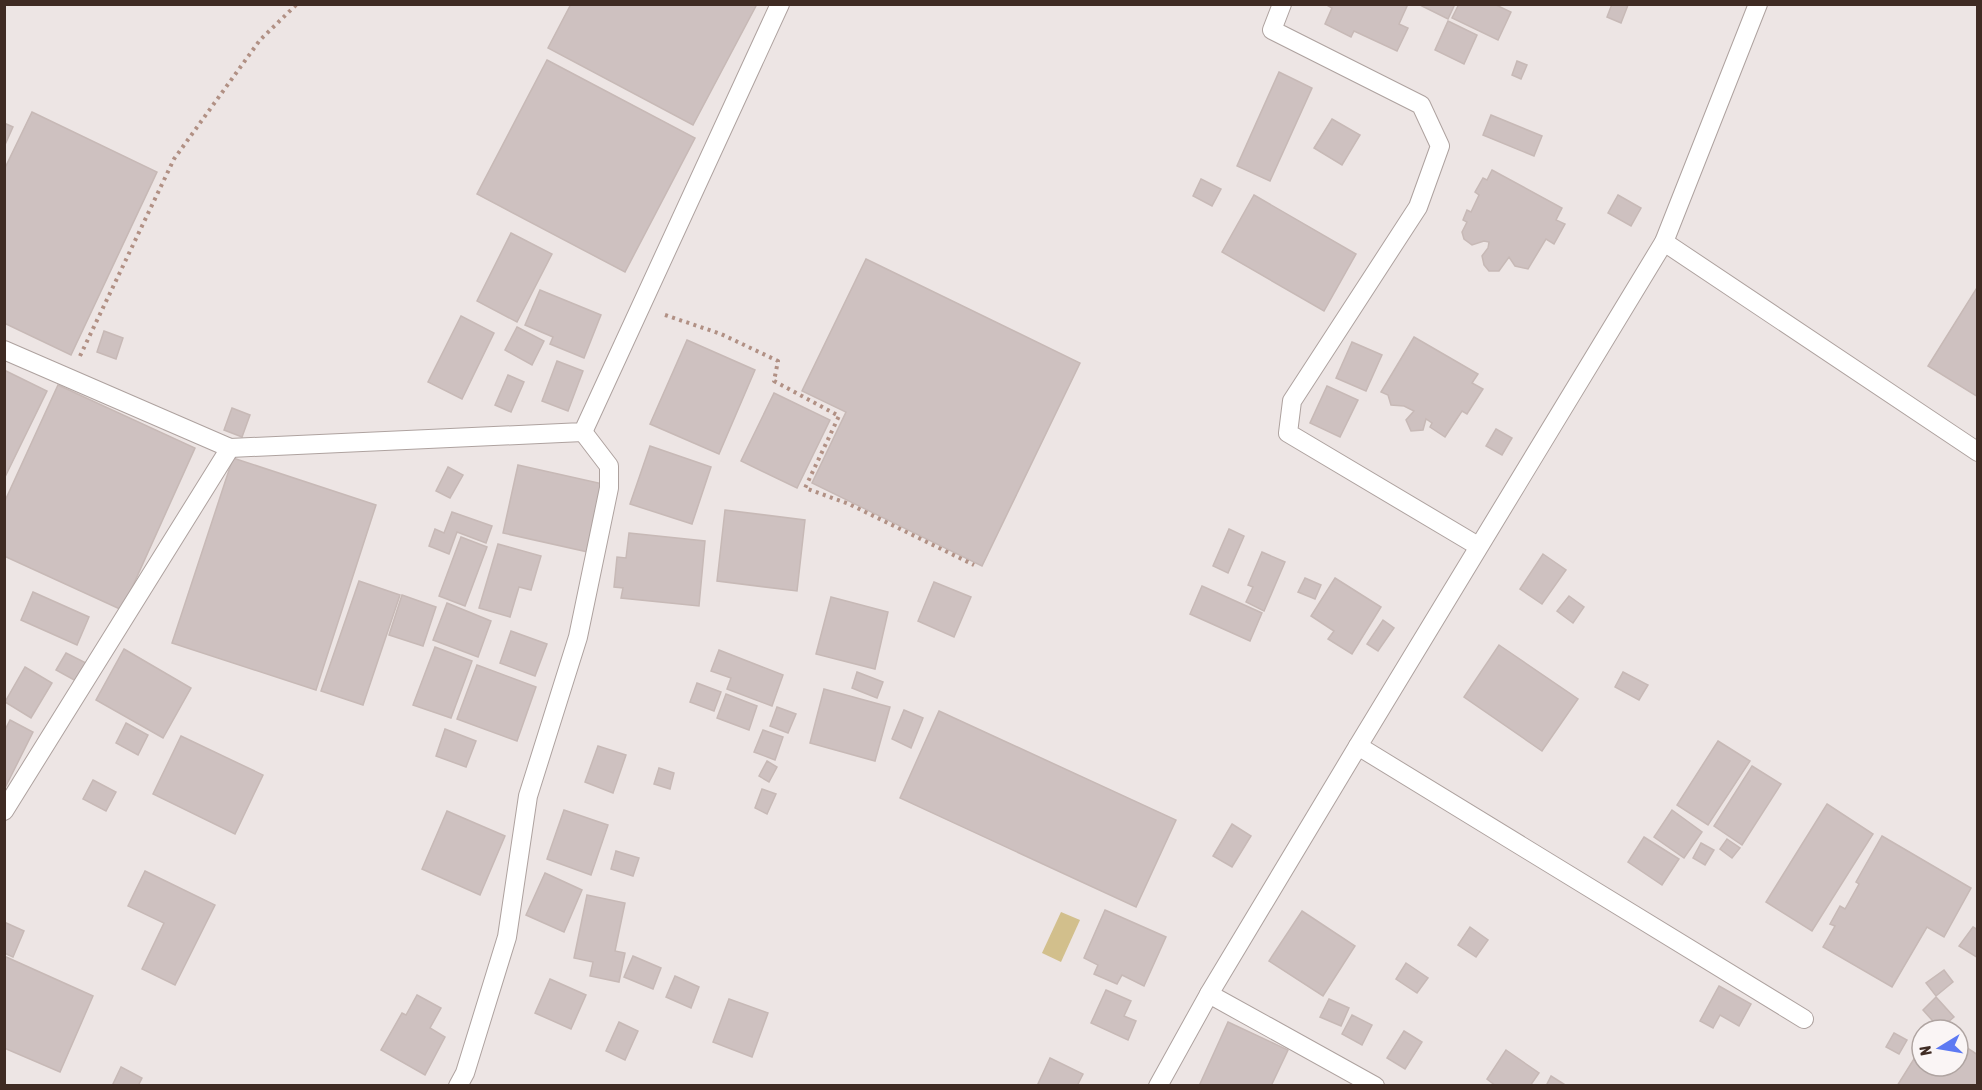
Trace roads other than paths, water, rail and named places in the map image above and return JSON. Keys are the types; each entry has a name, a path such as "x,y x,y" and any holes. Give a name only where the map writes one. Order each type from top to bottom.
{"street":[{"path":"584,432 780,4"},
{"path":"1282,4 1272,30 1421,105 1440,146 1418,207 1292,401 1288,433 1478,546"},
{"path":"1158,1086 1209,994 1664,242 1758,4"},
{"path":"1664,242 1977,452"},
{"path":"4,350 230,448 584,432"},
{"path":"458,1086 465,1073 507,937 528,796 578,637 609,488 609,466 584,432"},
{"path":"4,811 230,448"},
{"path":"1358,746 1804,1019"},
{"path":"1209,994 1375,1086"}]}
